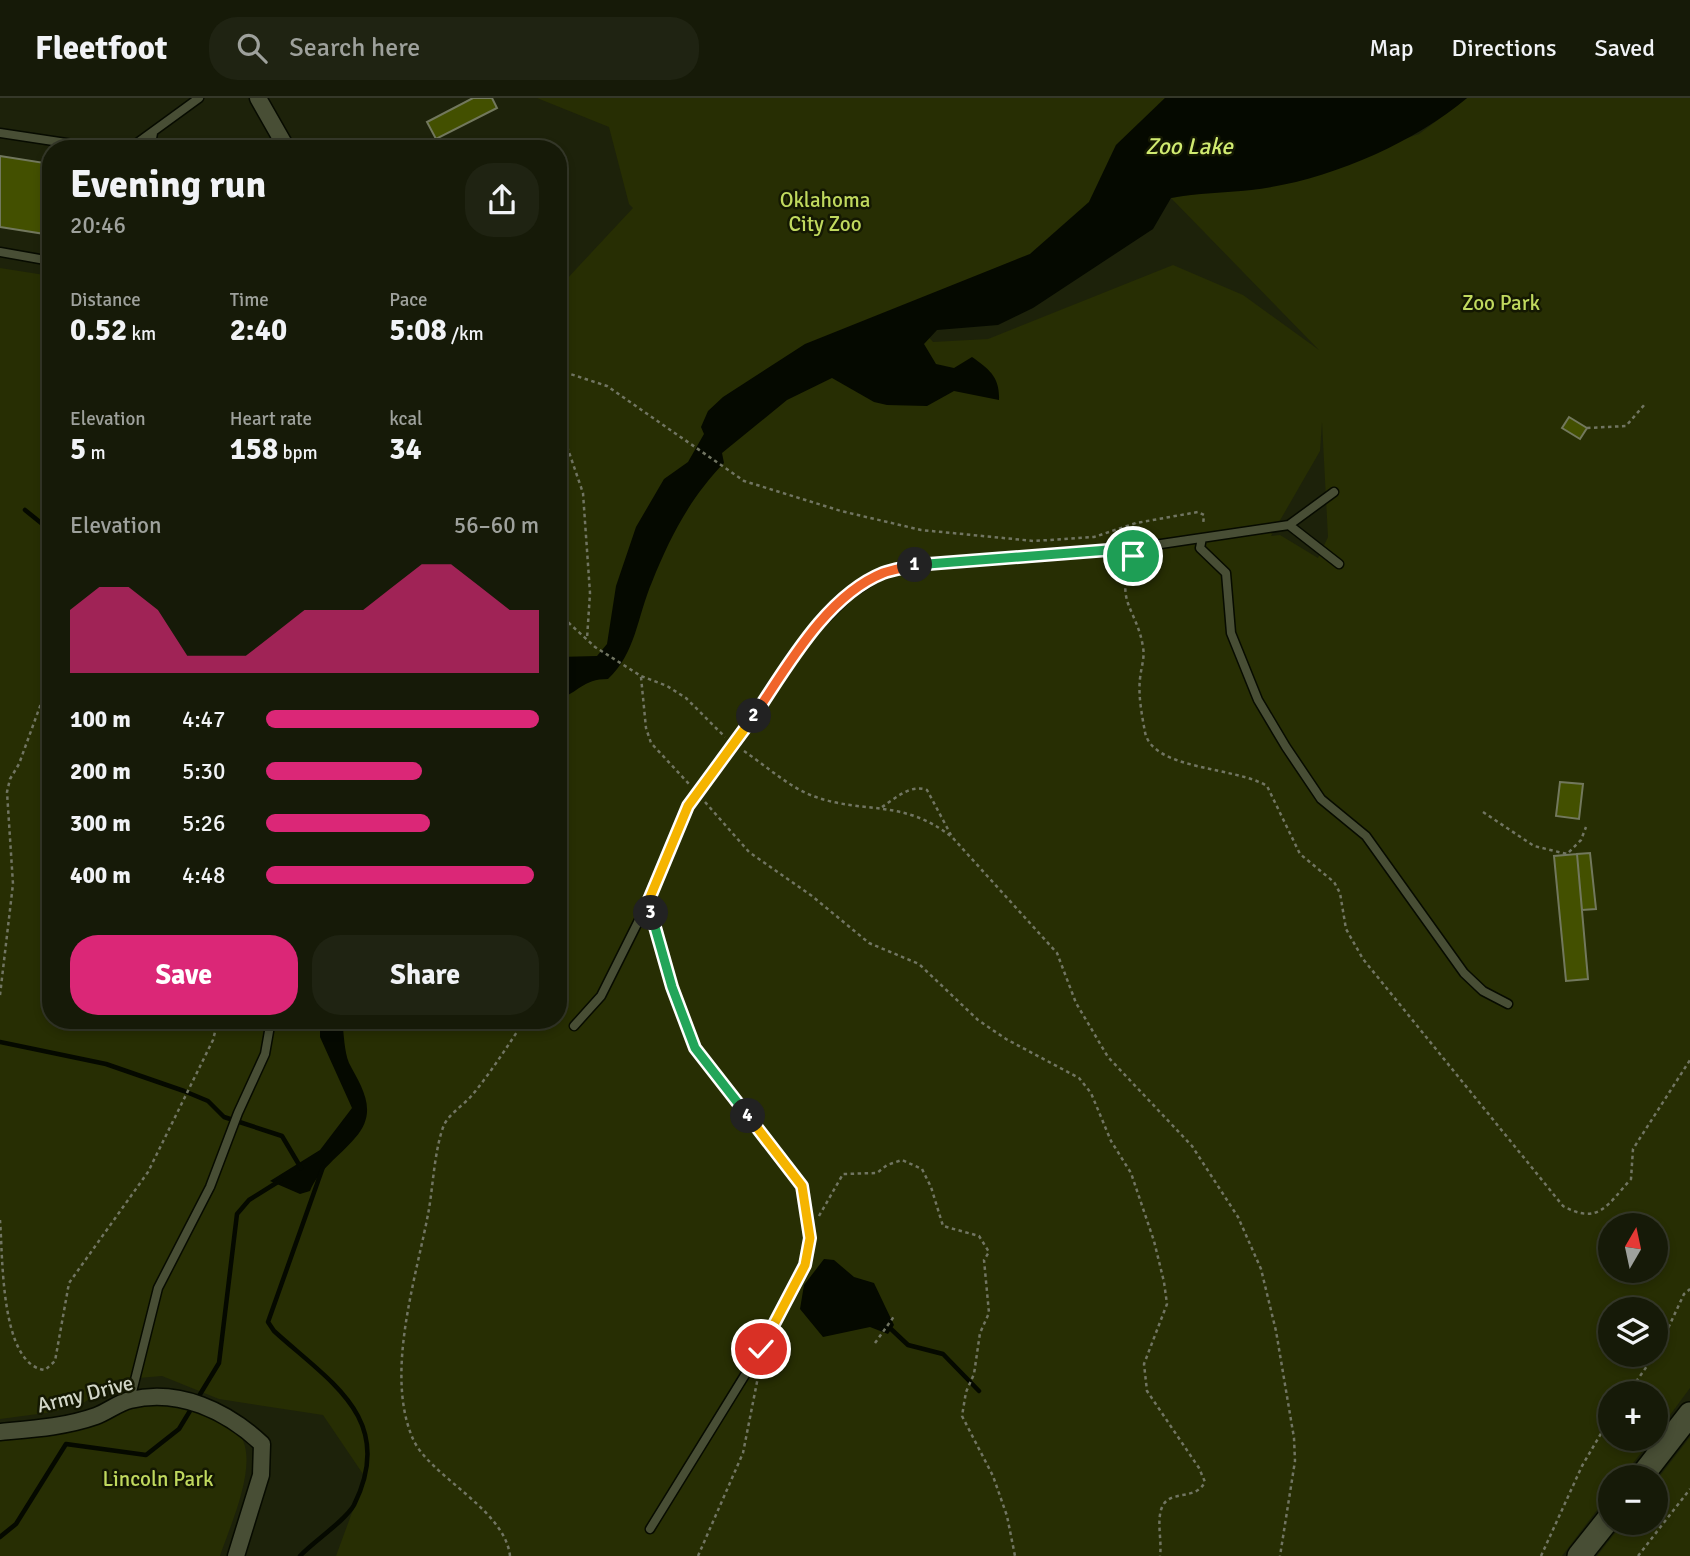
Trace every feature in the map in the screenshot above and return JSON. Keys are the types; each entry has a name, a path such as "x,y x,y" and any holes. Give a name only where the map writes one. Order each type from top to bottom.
{"street":[{"path":"258,98 281,140"},
{"name":"Army Drive","path":"0,1432 44,1428 96,1416 130,1400 183,1398 242,1425 262,1444 261,1475 236,1556"},
{"path":"1650,1465 1690,1414"},
{"path":"1579,1556 1598,1532"}],"lane":[{"path":"142,140 199,98"},
{"path":"0,133 46,140"},
{"path":"152,140 153,133"},
{"path":"0,252 42,259"},
{"path":"575,1026 601,996 648,902 674,835 697,792 735,745 811,633 850,594 883,573 926,563 1134,548 1289,525 1335,492"},
{"path":"1289,525 1339,564"},
{"path":"1202,538 1200,548 1226,573 1231,633 1258,700 1286,747 1321,799 1366,836 1464,973 1483,991 1508,1003"},
{"path":"648,902 672,987 695,1048 802,1186 810,1238 805,1265 761,1349 650,1529"},
{"path":"130,1400 158,1288 210,1188 238,1113 265,1054 269,1029"}],"path":[{"path":"567,373 607,386 744,481 779,493 921,530 1034,541 1094,537 1136,523 1198,512 1204,515 1202,538"},
{"path":"1587,429 1626,426 1645,404"},
{"path":"567,447 583,494 590,593 587,639"},
{"path":"1136,523 1134,548 1124,591 1143,642 1145,658 1139,680 1145,734 1150,746 1162,755 1202,768 1234,772 1267,786 1300,854 1334,882 1340,893 1346,929 1363,959 1563,1206 1580,1215 1593,1215 1602,1211 1632,1179 1633,1149 1690,1060"},
{"path":"567,620 595,647 641,676 667,686 686,698 716,731 812,796 882,807 931,821 952,837 1057,954 1076,1003 1108,1057 1192,1146 1238,1217 1256,1258 1276,1331 1294,1438 1295,1461 1280,1556"},
{"path":"641,676 651,743 749,852 812,896 869,943 919,964 978,1020 1006,1039 1079,1077 1091,1093 1111,1141 1131,1173 1154,1241 1164,1282 1167,1304 1144,1364 1147,1391 1199,1468 1205,1482 1200,1491 1192,1495 1173,1496 1164,1502 1160,1512 1160,1556"},
{"path":"0,995 13,884 7,792 42,701"},
{"path":"882,807 907,791 919,788 927,790 952,837"},
{"path":"1483,812 1534,846 1567,854 1581,840 1586,827"},
{"path":"0,1220 11,1335 25,1361 34,1369 45,1370 55,1361 69,1283 148,1172 213,1040 216,1029"},
{"path":"510,1556 505,1539 473,1499 425,1457 413,1441 406,1416 403,1350 406,1313 444,1124 473,1094 519,1029"},
{"path":"810,1238 826,1199 843,1174 877,1173 887,1165 902,1160 922,1168 932,1187 943,1226 979,1236 989,1252 984,1260 989,1313 980,1334 973,1377 967,1390 962,1416 993,1476 1007,1516 1015,1556"},
{"path":"1636,1381 1657,1352 1684,1294 1690,1289"},
{"path":"875,1343 895,1315"},
{"path":"698,1556 743,1453 755,1397 761,1349"},
{"path":"1541,1556 1582,1466 1598,1439"},
{"path":"1638,1556 1690,1489"}],"green space":[{"path":"537,98 1165,98 1116,145 1089,202 1030,254 903,307 933,342 988,339 1173,265 1243,295 1319,350 1171,198 1206,192 1252,190 1419,134 1467,98 1690,98 1690,1388 1668,1418 1668,1381 1598,1381 1598,1451 1643,1451 1631,1465 1598,1465 1598,1509 1562,1556 336,1556 365,1477 323,1415 219,1399 162,1376 115,1380 85,1402 53,1412 0,1419 0,268 42,275 42,1029 567,1029 567,279 633,208 629,204 609,127","holes":["1322,422 1328,537 1318,558 1280,535 1271,536 1320,451"]},
{"name":"Lincoln Park","path":"175,1400 234,1429 243,1440 246,1471 237,1508 220,1556 0,1556 0,1441 34,1437 90,1422 129,1403"},
{"path":"1690,1437 1690,1556 1597,1556 1614,1535 1668,1535 1668,1465"}],"water":[{"name":"Zoo Lake","path":"1165,98 1467,98 1445,115 1393,146 1337,170 1279,186 1171,198 1153,229 1033,308 998,325 937,330 924,344 936,364 954,368 972,357 978,361 995,379 999,400 954,391 927,406 887,405 874,402 832,378 787,400 722,453 724,463 691,504 666,549 635,634 617,669 608,679 592,681 567,695 567,657 597,656 607,644 616,586 636,527 664,479 688,462 704,434 701,427 708,411 723,397 805,344 1030,254 1089,202 1116,145"},
{"path":"320,1029 343,1029 347,1058 366,1100 366,1118 355,1138 324,1170 310,1191 300,1194 270,1181 320,1150 352,1108 320,1037"},
{"path":"824,1259 834,1260 854,1277 874,1283 894,1325 888,1334 870,1327 823,1337 800,1309 804,1285"}],"building":[{"path":"473,98 492,98 497,108 436,139 427,122"},
{"path":"0,156 42,163 42,234 0,227"},
{"path":"1569,417 1587,428 1580,439 1562,428"},
{"path":"1560,782 1583,784 1579,819 1556,816"},
{"path":"1590,853 1596,909 1582,910 1577,854"},
{"path":"1577,854 1588,979 1566,981 1554,856"}],"waterway":[{"path":"25,510 42,524"},
{"path":"0,1042 106,1064 208,1101 224,1117 282,1136 301,1168"},
{"path":"300,1556 344,1518 354,1505 365,1475 368,1449 362,1426 351,1405 335,1386 274,1331 268,1322 323,1167"},
{"path":"0,1537 16,1524 66,1444 146,1455 179,1429 219,1363 237,1214 249,1200 281,1180"},
{"path":"891,1329 908,1345 943,1354 979,1391"}],"route":[{"path":"761,1349 805,1265 810,1238 802,1186 695,1048 672,987 648,902 674,835 697,792 735,745 811,633 850,594 883,573 926,563 960,563 1134,548 1133,556"}],"park label":[{"name":"Oklahoma City Zoo","path":"825,212"},
{"name":"Zoo Park","path":"1501,303"}]}
